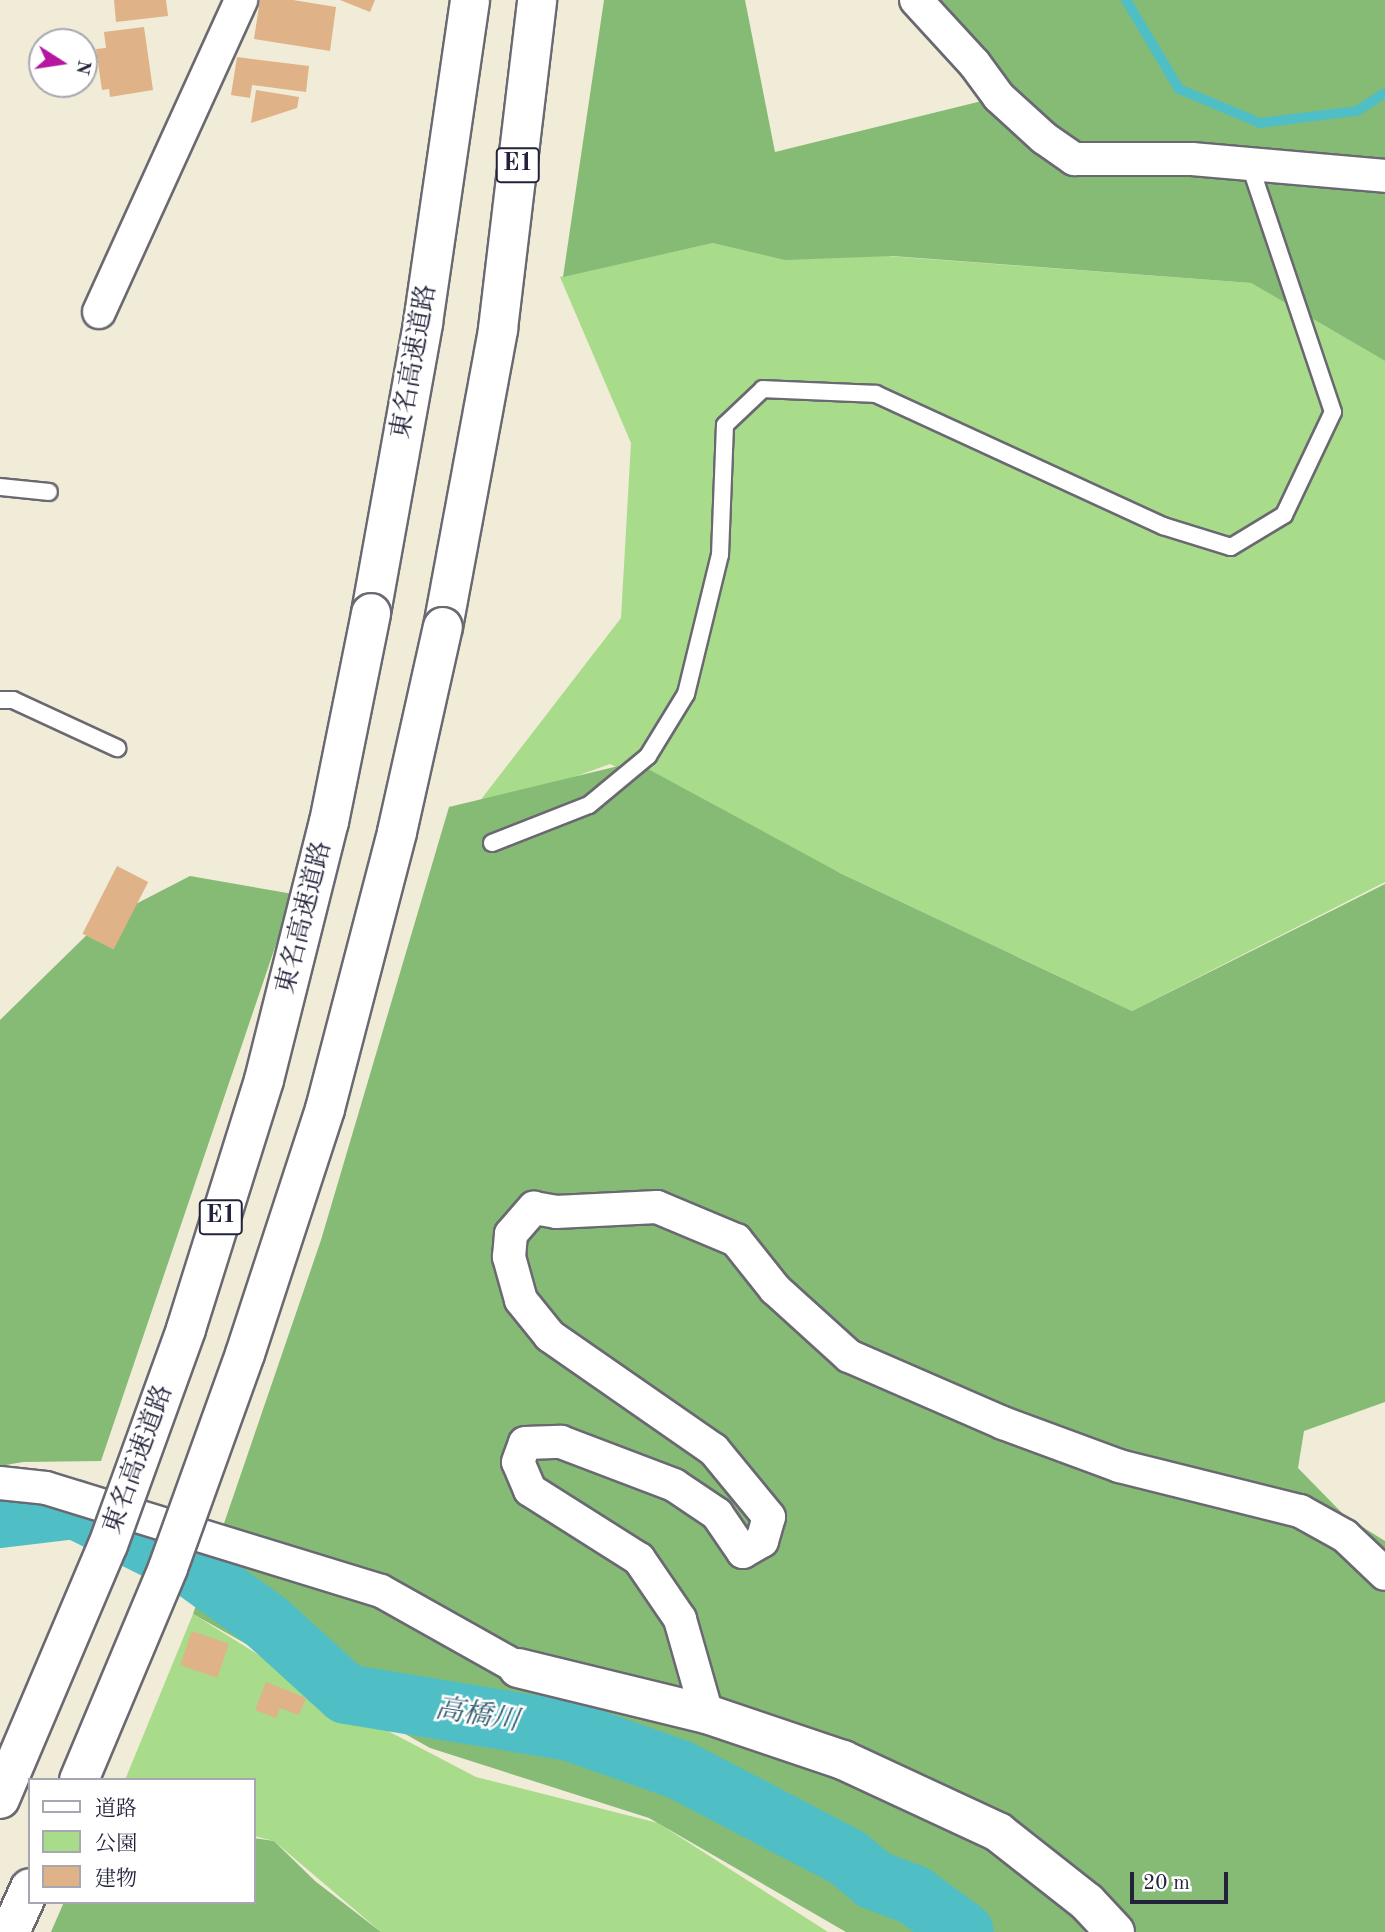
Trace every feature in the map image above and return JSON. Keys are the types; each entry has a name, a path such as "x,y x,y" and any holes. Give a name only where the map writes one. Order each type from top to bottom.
{"main road":[{"name":"東名高速道路","path":"0,1799 108,1545 186,1329 264,1080 326,836 372,613 423,323 470,0"},
{"name":"E1","path":"80,1778 168,1568 245,1354 325,1110 397,832 443,627 498,329 537,0"},
{"path":"517,1668 707,1714 843,1760 998,1832 1087,1902 1115,1932"},
{"path":"10,1932 28,1892"}],"street":[{"path":"99,312 241,0"},
{"path":"916,0 974,63 999,97 1044,138 1074,159 1192,159 1384,175"},
{"path":"707,1714 680,1619 639,1559 530,1490 518,1462 525,1443 561,1442 674,1485 717,1514 743,1552 762,1541 769,1517 714,1450 550,1336 521,1300 509,1257 511,1234 534,1208 556,1212 657,1207 736,1240 775,1289 849,1356 1003,1423 1119,1466 1300,1511 1345,1536 1385,1574"},
{"path":"0,1483 46,1488 381,1591 517,1668"}],"lane":[{"path":"492,843 589,805 648,756 686,694 720,555 725,425 763,390 876,394 1163,526 1231,547 1284,515 1334,412 1250,165"},
{"path":"0,486 48,492"},
{"path":"0,700 13,700 117,748"}],"green space":[{"path":"604,0 745,0 775,152 998,97 919,0 1385,0 1385,361 1251,283 892,256 785,260 713,243 563,277"},
{"path":"713,243 1251,283 1385,361 1385,882 1132,1011 610,764 469,815 621,618 631,443 560,277"},
{"path":"635,762 840,873 1132,1011 1385,884 1385,1402 1304,1431 1298,1468 1345,1516 1385,1541 1385,1932 846,1932 649,1818 430,1748 193,1614 321,1240 449,807"},
{"path":"190,876 293,894 101,1461 23,1462 0,1466 0,1020 99,923"},
{"path":"193,1614 344,1708 476,1777 658,1823 828,1932 381,1932 274,1841 256,1836 256,1778 126,1778"},
{"path":"256,1838 274,1841 315,1881 381,1932 51,1932 63,1904 256,1904"}],"building":[{"path":"114,0 166,0 168,16 116,22"},
{"path":"260,0 293,0 336,7 330,51 254,39"},
{"path":"340,0 375,0 370,12"},
{"path":"144,27 153,90 110,97 109,89 102,90 98,49 106,48 104,32"},
{"path":"237,57 309,66 306,92 252,85 250,98 231,95"},
{"path":"256,90 299,97 297,108 251,123"},
{"path":"117,866 148,882 114,950 82,934"},
{"path":"192,1631 229,1644 217,1678 180,1665"},
{"path":"266,1682 306,1698 299,1715 280,1708 276,1718 255,1710"}],"waterway":[{"path":"1126,0 1179,89 1260,123 1357,111 1385,93"},
{"name":"高橋川","path":"0,1518 75,1509 188,1565 268,1623 346,1694 570,1731 680,1770 848,1858 874,1880 914,1895 964,1932"}]}
